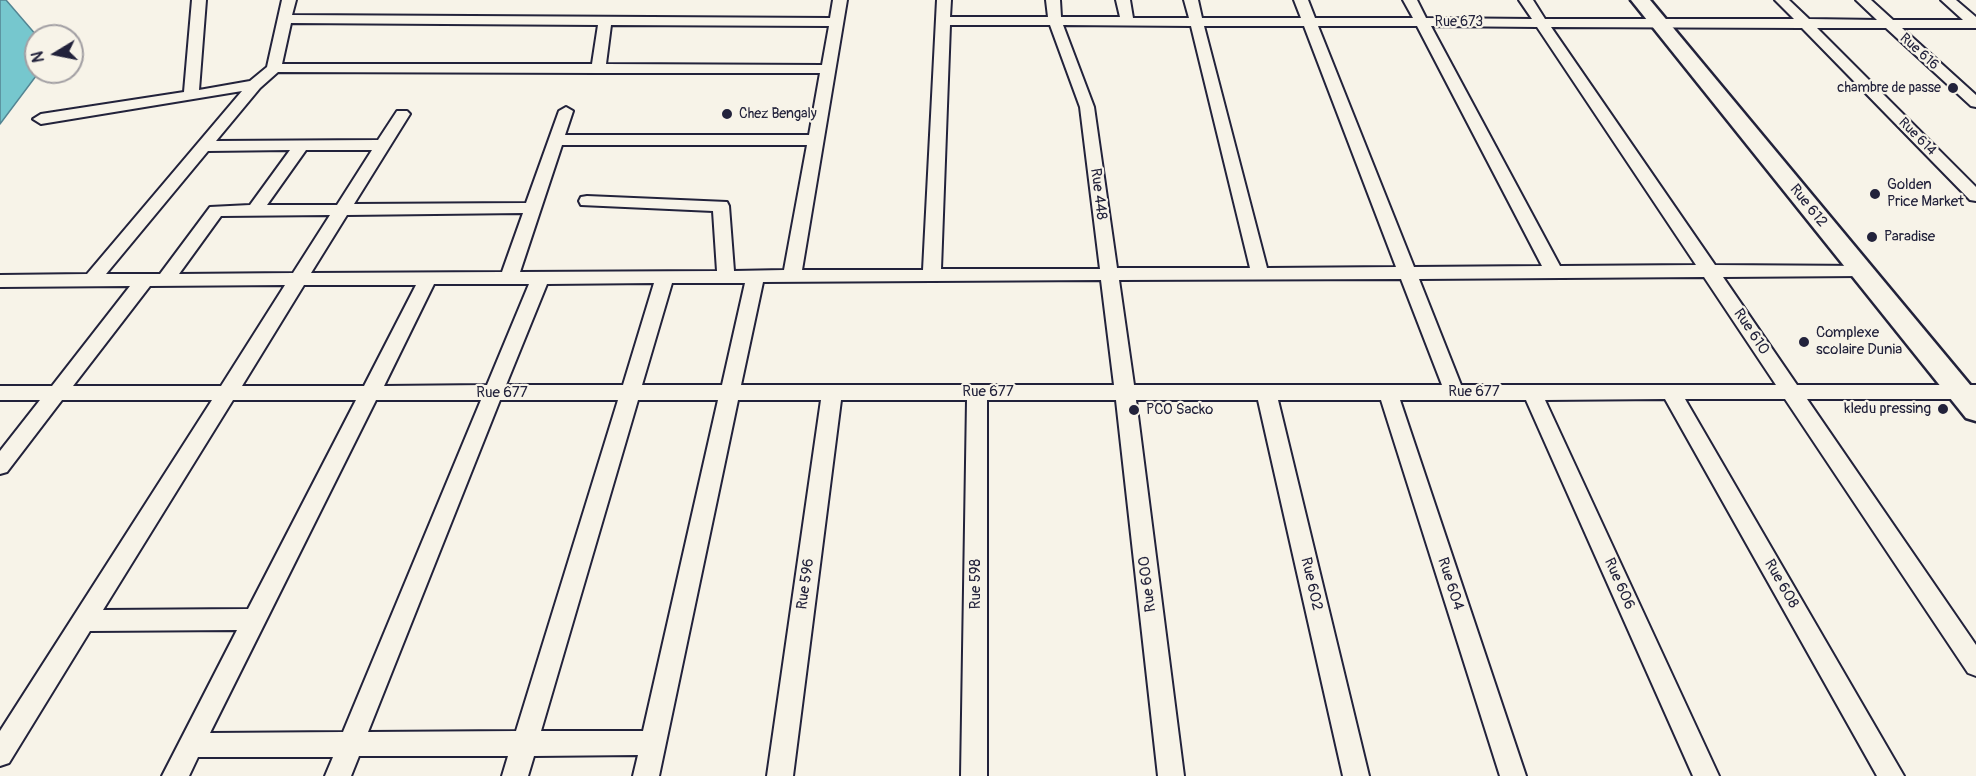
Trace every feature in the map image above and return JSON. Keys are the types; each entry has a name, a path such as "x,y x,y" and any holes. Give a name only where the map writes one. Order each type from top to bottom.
{"street":[{"path":"190,95 199,0"},
{"path":"91,281 255,85 274,68 289,0"},
{"path":"792,276 840,0"},
{"path":"932,276 944,0"},
{"name":"Rue 448","path":"1053,0 1055,21 1087,107 1125,393"},
{"path":"1123,0 1127,21"},
{"path":"1191,0 1260,273"},
{"path":"1300,0 1454,392"},
{"path":"1410,0 1554,272"},
{"name":"Rue 610","path":"1526,0 1976,665"},
{"name":"Rue 612","path":"1640,0 1860,270 1968,392 1976,411"},
{"name":"Rue 614","path":"1782,0 1976,196"},
{"name":"Rue 616","path":"1863,0 1976,103"},
{"path":"1948,0 1976,24"},
{"path":"285,20 836,22"},
{"path":"598,69 605,21"},
{"name":"Rue 673","path":"943,21 1976,24"},
{"path":"274,68 828,69"},
{"path":"41,118 255,85"},
{"path":"509,278 566,111"},
{"path":"2,749 402,114"},
{"path":"555,140 816,140"},
{"path":"204,146 383,145"},
{"path":"254,212 301,146"},
{"path":"587,201 721,206 726,277"},
{"path":"165,280 216,212 532,208"},
{"path":"0,281 1860,270"},
{"path":"515,776 665,277"},
{"path":"646,776 755,277"},
{"path":"338,776 540,278"},
{"path":"175,776 428,279"},
{"path":"0,466 145,280"},
{"name":"Rue 598","path":"974,776 977,392"},
{"name":"Rue 602","path":"1266,392 1356,776"},
{"name":"Rue 604","path":"1388,392 1513,776"},
{"name":"Rue 606","path":"1532,392 1706,776"},
{"name":"Rue 608","path":"1671,392 1891,776"},
{"name":"Rue 677","path":"0,393 1968,392"},
{"name":"Rue 596","path":"780,776 832,393"},
{"name":"Rue 600","path":"1125,393 1171,776"},
{"path":"84,621 255,619"},
{"path":"190,745 653,743"}],"water":[{"path":"0,0 6,0 27,24 24,24 24,84 30,84 0,124"}],"place":[{"name":"chambre de passe","path":"1953,88"},
{"name":"Chez Bengaly","path":"727,114"},
{"name":"Golden Price Market","path":"1875,194"},
{"name":"Paradise","path":"1872,237"},
{"name":"Complexe scolaire Dunia","path":"1804,342"},
{"name":"kledu pressing","path":"1943,409"},
{"name":"PCO Sacko","path":"1134,410"}]}
